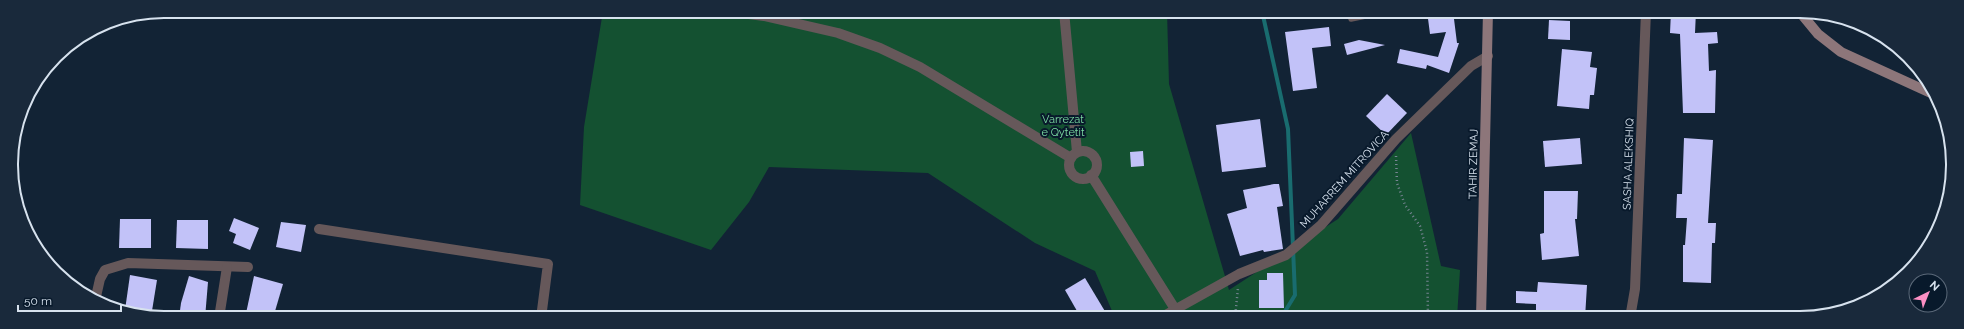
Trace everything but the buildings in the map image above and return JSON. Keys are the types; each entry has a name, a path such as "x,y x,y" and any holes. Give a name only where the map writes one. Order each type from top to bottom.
{"main road":[{"name":"TAHIR ZEMAJ","path":"1481,311 1488,18"},
{"path":"1805,18 1818,34 1841,52 1926,91"}],"street":[{"path":"773,18 838,33 880,48 920,67 1074,155 1086,151 1096,160 1096,168 1091,175 1083,178 1074,175 1070,167 1074,155 1064,18"},
{"name":"SASHA ALEKSHIQ","path":"1631,311 1635,289 1646,18"},
{"name":"MUHARREM MITROVICA","path":"1175,310 1239,274 1286,255 1321,225 1396,140 1471,66 1488,56"},
{"path":"1091,175 1175,310"},
{"path":"319,229 548,264 542,311"},
{"path":"97,294 100,279 105,270 113,266 128,263 248,268"},
{"path":"220,311 227,267"}],"lane":[{"path":"1351,19 1356,18"}],"path":[{"path":"1396,140 1397,183 1405,205 1420,226 1427,252 1428,311"},
{"path":"1236,311 1239,274"}],"green space":[{"name":"Varrezat e Qytetit","path":"602,18 1167,18 1169,84 1229,290 1338,219 1411,133 1441,266 1460,270 1457,311 1112,311 1095,271 1035,243 928,173 769,167 749,202 711,250 580,205 584,127"}],"waterway":[{"path":"1264,18 1288,129 1295,295 1285,311"}]}
